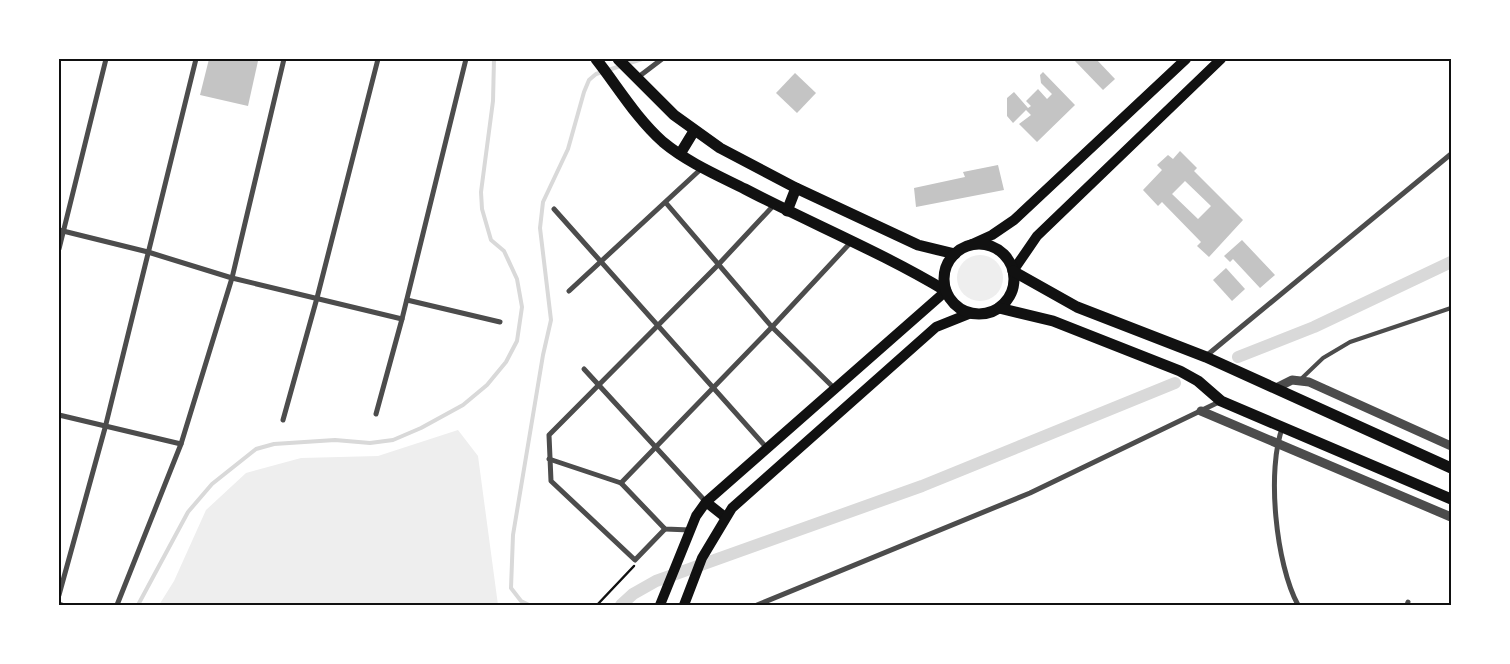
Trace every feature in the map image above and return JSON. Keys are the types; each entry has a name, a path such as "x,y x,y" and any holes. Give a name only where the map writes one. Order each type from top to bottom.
{"main road":[{"path":"618,59 674,116 720,148 796,188 918,245 955,254"},
{"path":"946,290 945,271 955,254 992,235 1014,220 1186,59"},
{"path":"1013,271 1037,236 1221,59"},
{"path":"597,60 650,129 680,154 702,168 787,211 910,269 946,290 956,305 971,313"},
{"path":"680,154 694,131"},
{"path":"787,211 796,188"},
{"path":"684,605 702,558 725,517 736,505 936,328 971,313 990,312 999,308 1012,292 1013,271 1009,260 1002,252 986,245 970,245"},
{"path":"1013,271 1077,307 1206,357 1451,468"},
{"path":"660,605 696,516 706,502 946,290"},
{"path":"999,308 1053,321 1180,371 1198,380 1222,401 1451,499"},
{"path":"706,502 725,517"}],"street":[{"path":"59,249 61,231 106,59"},
{"path":"59,596 105,428 196,59"},
{"path":"117,605 182,444 232,278 284,59"},
{"path":"283,420 317,298 378,59"},
{"path":"376,414 407,300 466,59"},
{"path":"633,75 662,59"},
{"path":"1206,357 1451,154"},
{"path":"569,291 702,168"},
{"path":"666,203 717,266 772,327 835,389"},
{"path":"664,529 635,560 552,481 549,459 549,435 717,266 774,204"},
{"path":"554,209 768,448"},
{"path":"61,231 148,252 232,278 402,319"},
{"path":"621,482 714,388 852,240"},
{"path":"407,300 500,322"},
{"path":"584,369 706,502"},
{"path":"1276,388 1283,383 1300,380 1451,446"},
{"path":"758,605 1030,493 1222,401"},
{"path":"1201,411 1451,517"},
{"path":"59,415 105,428 182,444"},
{"path":"1283,426 1276,443 1274,466 1277,517 1286,572 1298,605"},
{"path":"549,459 621,482 664,529 690,530"}],"lane":[{"path":"1300,380 1323,358 1350,342 1451,308"}],"path":[{"path":"597,605 633,568 635,560"}],"shaded area":[{"path":"975,255 985,255 999,265 1003,278 999,291 993,297 985,301 975,301 961,291 957,283 957,273 967,259"},
{"path":"458,430 478,456 498,605 159,605 174,581 206,510 246,473 301,458 378,456"}],"building":[{"path":"209,59 258,61 248,106 200,95"},
{"path":"1075,59 1096,59 1115,79 1103,90"},
{"path":"1043,72 1075,105 1037,142 1019,124 1031,115 1026,110 1013,123 1007,116 1007,98 1014,92 1028,108 1031,106 1026,101 1038,89 1047,99 1052,94 1041,83 1040,75"},
{"path":"795,73 816,93 797,113 776,93"},
{"path":"1180,151 1197,168 1194,171 1243,220 1209,257 1197,246 1201,242 1162,202 1158,206 1143,190 1162,170 1157,165 1168,155 1173,159","holes":["1185,181 1211,206 1198,219 1172,194"]},
{"path":"998,165 1004,190 916,207 914,188 965,177 963,172"},
{"path":"1242,240 1275,275 1260,288 1233,259 1230,262 1224,256"},
{"path":"1226,268 1245,289 1232,301 1213,280"}],"waterway":[{"path":"138,605 188,512 212,484 256,449 274,444 335,440 370,443 393,440 421,428 463,405 487,385 506,362 517,341 522,307 517,279 504,251 491,240 482,209 481,192 493,101 494,59"},
{"path":"529,605 521,601 511,588 513,535 543,355 551,320 540,228 543,202 568,149 589,80 596,74 642,59"},
{"path":"1238,357 1314,327 1451,262"},
{"path":"621,605 633,594 656,581 922,486 1175,383"}]}
